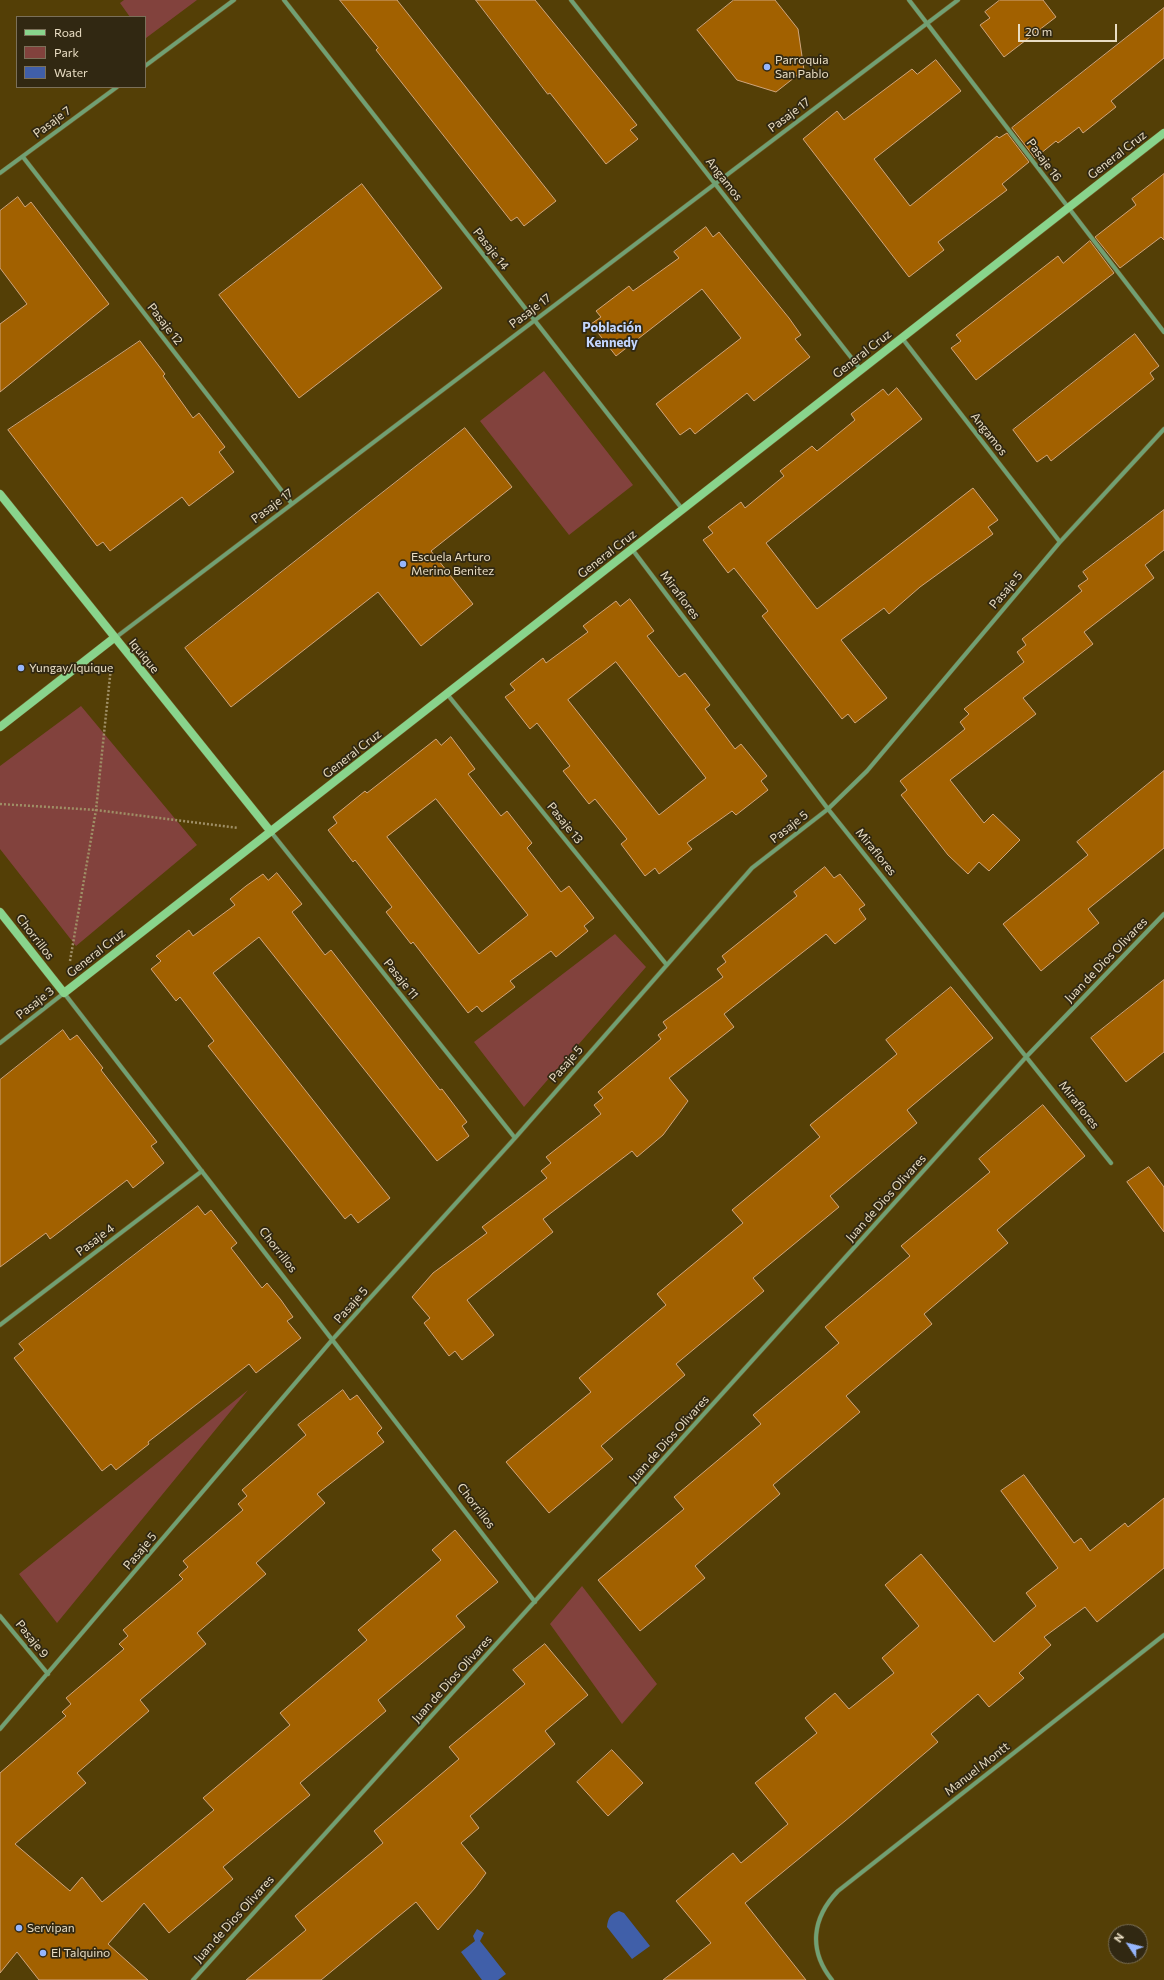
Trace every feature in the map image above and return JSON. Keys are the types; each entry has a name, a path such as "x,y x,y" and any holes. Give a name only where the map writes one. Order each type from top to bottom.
{"street":[{"path":"146,65 234,0"},
{"name":"Pasaje 14","path":"284,0 683,510"},
{"name":"Angamos","path":"571,0 861,370"},
{"name":"Pasaje 16","path":"909,0 1164,332"},
{"name":"Pasaje 17","path":"114,638 958,0"},
{"name":"Pasaje 7","path":"0,173 116,88"},
{"name":"General Cruz","path":"64,993 1164,133"},
{"name":"Pasaje 12","path":"23,156 292,504"},
{"name":"Angamos","path":"902,338 1060,542"},
{"name":"Pasaje 5","path":"0,1729 332,1340 515,1138 666,964 752,868 828,809 867,771 1060,542 1164,429"},
{"name":"Iquique","path":"0,494 271,832"},
{"name":"Miraflores","path":"632,549 828,809 1027,1056 1111,1163"},
{"path":"0,727 114,638"},
{"name":"Pasaje 13","path":"447,694 666,964"},
{"name":"Pasaje 11","path":"271,832 515,1138"},
{"name":"Chorrillos","path":"0,912 535,1602"},
{"name":"Juan de Dios Olivares","path":"193,1980 1027,1056 1164,914"},
{"name":"Pasaje 3","path":"0,1043 64,993"},
{"name":"Pasaje 4","path":"0,1325 202,1171"},
{"name":"Pasaje 9","path":"0,1616 48,1674"},
{"name":"Manuel Montt","path":"832,1980 824,1970 818,1957 816,1943 816,1929 820,1915 827,1902 838,1891 1164,1635"}],"path":[{"path":"64,993 96,810 114,638"},
{"path":"0,804 96,810 271,832"}],"green space":[{"path":"124,0 197,0 146,38 146,16 129,16 120,3"},
{"path":"544,371 633,485 569,535 480,421"},
{"path":"81,706 197,845 76,946 0,849 0,766"},
{"path":"615,934 646,967 524,1107 474,1042"},
{"path":"248,1390 57,1623 19,1574"},
{"path":"582,1586 657,1684 622,1724 550,1624"}],"water":[{"path":"619,1911 624,1913 650,1946 632,1959 607,1927 610,1917"},
{"path":"477,1929 484,1933 480,1941 506,1974 498,1980 482,1980 461,1952 475,1941 473,1936"}],"building":[{"path":"340,0 397,0 556,201 524,226 517,217 511,221 376,50 378,48"},
{"path":"476,0 535,0 637,125 630,130 638,139 606,164 550,93 548,94"},
{"path":"734,0 775,0 798,29 804,70 776,92 737,80 697,30"},
{"path":"1000,0 1043,0 1056,17 1004,57 980,25 990,18 985,12"},
{"path":"1164,8 1164,58 1111,101 1116,107 1083,133 1079,127 1058,143 1056,141 1035,158 1012,128"},
{"path":"936,60 961,91 874,159 910,206 997,136 999,138 1007,133 1029,162 1002,184 1007,190 938,242 944,250 909,277 803,139 837,111 844,120 912,69 917,74"},
{"path":"1164,174 1164,240 1161,237 1120,268 1095,237 1136,205 1132,199"},
{"path":"362,184 442,288 299,398 219,295"},
{"path":"18,197 25,207 31,202 109,304 0,392 0,324 27,304 0,268 0,211"},
{"path":"706,227 713,237 719,232 789,318 801,335 795,339 810,357 754,401 747,393 695,434 690,428 680,435 656,404 741,338 702,289 616,356 591,324 601,317 596,311 629,286 633,291 679,258 674,252"},
{"path":"1090,241 1114,273 976,380 951,348 961,341 956,335 1058,256 1063,263"},
{"path":"1135,334 1159,366 1150,373 1154,379 1051,461 1047,455 1037,462 1013,430"},
{"path":"140,341 165,374 163,376 193,418 199,413 225,447 219,452 234,472 189,506 182,497 110,551 103,542 97,546 8,430"},
{"path":"897,388 922,419 766,543 817,609 973,488 998,520 988,527 993,534 920,587 889,614 884,608 841,640 887,698 855,723 848,714 842,719 762,616 768,611 734,568 728,573 703,540 713,533 708,527 741,502 745,508 784,476 780,471 812,446 817,451 855,420 851,414 883,389 888,395"},
{"path":"465,428 512,487 431,551 473,604 421,646 378,592 231,707 185,648"},
{"path":"1164,510 1164,550 1145,565 1154,578 1084,632 1093,644 1023,698 1036,714 950,780 984,823 993,814 1020,840 989,871 979,862 968,874 948,855 901,795 907,790 900,781 965,729 960,722 969,714 964,709 1024,662 1017,652 1026,645 1022,639 1082,591 1078,586 1088,579 1083,572"},
{"path":"630,599 654,631 647,636 679,677 685,673 710,705 705,709 735,749 741,744 767,776 761,781 768,790 736,815 732,811 687,843 692,849 659,874 655,868 645,876 621,844 627,839 595,799 589,804 563,771 570,766 537,723 530,729 505,697 515,690 510,684 543,658 546,663 588,632 583,626 616,601 620,606","holes":["616,662 706,778 659,815 568,700"]},
{"path":"451,737 475,769 468,774 501,816 507,811 532,843 527,848 561,892 569,886 594,918 584,926 588,931 556,957 551,951 510,981 515,987 482,1012 477,1006 468,1013 413,942 411,944 386,912 392,907 355,860 353,862 328,830 337,823 333,817 365,791 367,793 436,739 441,745","holes":["436,799 528,915 479,954 387,837"]},
{"path":"1164,771 1164,848 1088,909 1099,923 1041,971 1003,924 1088,855 1077,842"},
{"path":"825,867 834,878 840,874 865,905 859,909 866,919 835,944 826,934 724,1014 734,1027 669,1078 688,1101 663,1135 637,1157 632,1151 543,1219 553,1232 467,1300 494,1335 462,1360 455,1351 449,1356 424,1323 430,1318 412,1297 433,1273 487,1233 482,1227 547,1178 541,1171 551,1163 546,1157 601,1114 594,1105 603,1098 598,1092 661,1039 658,1035 667,1028 663,1022 723,977 717,969 726,962 722,956 797,896 794,892"},
{"path":"277,873 302,904 292,912 325,955 331,950 440,1090 442,1089 467,1122 462,1126 469,1136 437,1161 259,937 213,973 390,1198 358,1223 351,1214 345,1219 208,1046 214,1041 180,997 176,1001 151,969 161,961 156,956 189,930 193,936 235,905 230,899 246,886 263,874 268,880"},
{"path":"1164,980 1164,1052 1126,1082 1091,1038"},
{"path":"951,987 993,1038 907,1110 917,1123 830,1196 839,1207 753,1278 764,1291 676,1364 685,1375 601,1446 613,1459 549,1513 506,1462 591,1392 579,1378 666,1305 657,1294 743,1223 732,1210 820,1137 810,1125 897,1054 886,1040"},
{"path":"63,1030 70,1040 77,1035 103,1068 101,1070 157,1142 151,1146 164,1163 133,1188 127,1180 50,1239 46,1233 0,1267 0,1080"},
{"path":"1043,1105 1085,1156 997,1230 1008,1243 924,1314 932,1324 846,1396 860,1412 773,1485 780,1494 695,1566 705,1578 640,1631 598,1580 684,1509 674,1497 761,1424 753,1415 839,1343 825,1327 910,1256 901,1246 990,1172 979,1159"},
{"path":"1149,1167 1164,1187 1164,1232 1127,1182"},
{"path":"198,1206 205,1215 211,1210 237,1243 231,1248 262,1288 267,1283 281,1300 293,1317 287,1321 301,1338 256,1373 249,1364 148,1442 149,1444 116,1470 111,1464 102,1471 14,1358 24,1350 19,1344"},
{"path":"343,1390 350,1400 357,1395 382,1428 377,1433 384,1442 317,1494 325,1503 256,1563 266,1574 197,1633 206,1644 140,1700 149,1711 77,1773 86,1783 15,1844 70,1891 82,1877 102,1902 214,1810 203,1798 290,1725 280,1713 367,1640 358,1630 441,1560 432,1550 455,1530 498,1582 456,1616 465,1627 378,1700 386,1711 300,1783 310,1795 223,1867 233,1879 169,1933 144,1903 108,1944 148,1980 39,1980 17,1952 0,1973 0,1773 66,1716 62,1712 71,1704 66,1698 124,1649 119,1644 128,1636 123,1630 183,1579 179,1575 188,1567 183,1561 243,1510 238,1504 247,1496 242,1490 306,1435 298,1425"},
{"path":"1024,1475 1074,1543 1081,1538 1090,1551 1125,1523 1128,1527 1164,1498 1164,1568 1097,1622 1085,1607 1044,1637 1051,1645 1019,1673 1024,1678 989,1707 978,1694 931,1734 938,1742 745,1903 806,1980 663,1980 711,1943 676,1901 733,1853 741,1863 788,1824 755,1783 817,1733 805,1718 835,1693 849,1709 894,1673 882,1658 919,1626 885,1585 921,1554 994,1642 1036,1606 1026,1593 1058,1568 1001,1491"},
{"path":"545,1644 588,1695 545,1731 555,1744 470,1816 479,1828 461,1843 486,1873 475,1888 438,1930 416,1902 321,1980 246,1980 306,1930 295,1916 383,1843 374,1831 459,1759 449,1747 525,1684 513,1670"},
{"path":"612,1750 643,1783 608,1816 577,1782"}],"place":[{"name":"Parroquia San Pablo","path":"767,67"},
{"name":"Escuela Arturo Merino Benitez","path":"403,564"},
{"name":"Yungay/Iquique","path":"21,668"},
{"name":"Servipan","path":"19,1928"},
{"name":"El Talquino","path":"43,1953"}],"district":[{"name":"Población Kennedy","path":"612,336"}]}
